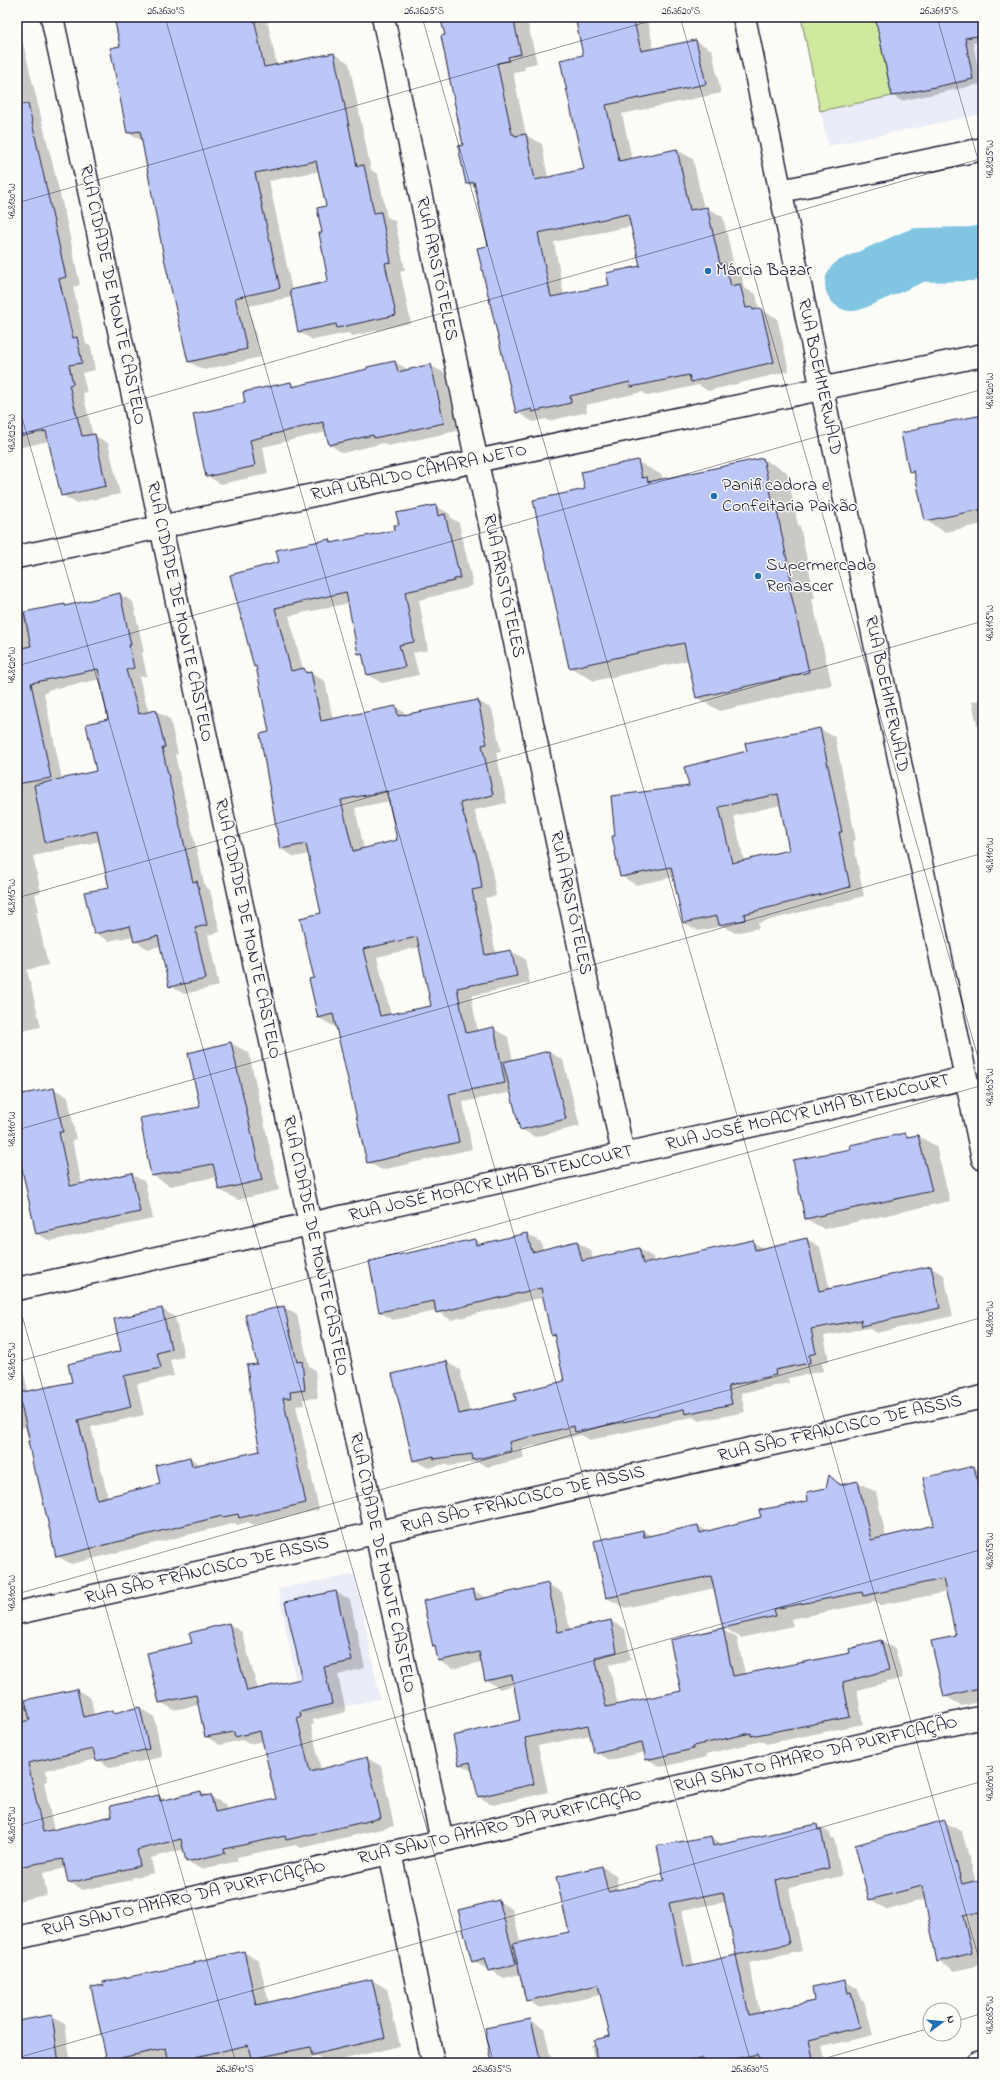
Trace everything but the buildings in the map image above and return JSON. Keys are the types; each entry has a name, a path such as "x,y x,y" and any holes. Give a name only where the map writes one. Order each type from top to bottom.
{"street":[{"name":"RUA CIDADE DE MONTE CASTELO","path":"52,17 442,1841"},
{"name":"RUA ARISTÓTELES","path":"383,17 623,1154"},
{"name":"RUA BOEHMERWALD","path":"744,17 966,1078 979,1119 983,1159"},
{"path":"781,191 983,149"},
{"name":"RUA UBALDO CÂMARA NETO","path":"17,557 822,388 983,356"},
{"name":"RUA JOSÉ MOACYR LIMA BITENCOURT","path":"17,1289 966,1078"},
{"name":"RUA SÃO FRANCISCO DE ASSIS","path":"17,1613 983,1397"},
{"name":"RUA SANTO AMARO DA PURIFICAÇÃO","path":"17,1938 983,1717"},
{"path":"390,1852 433,2063"},
{"path":"977,2063 983,2062"}],"shaded area":[{"path":"801,17 983,17 983,114 828,146"},
{"path":"355,1574 380,1699 303,1715 278,1589"}],"green space":[{"path":"801,17 875,17 892,96 820,111"}],"waterway":[{"path":"852,284 918,255 972,254 983,252"}],"place":[{"name":"Márcia Bazar","path":"708,271"},
{"name":"Panificadora e Confeitaria Paixão","path":"714,496"},
{"name":"Supermercado Renascer","path":"758,576"}]}
